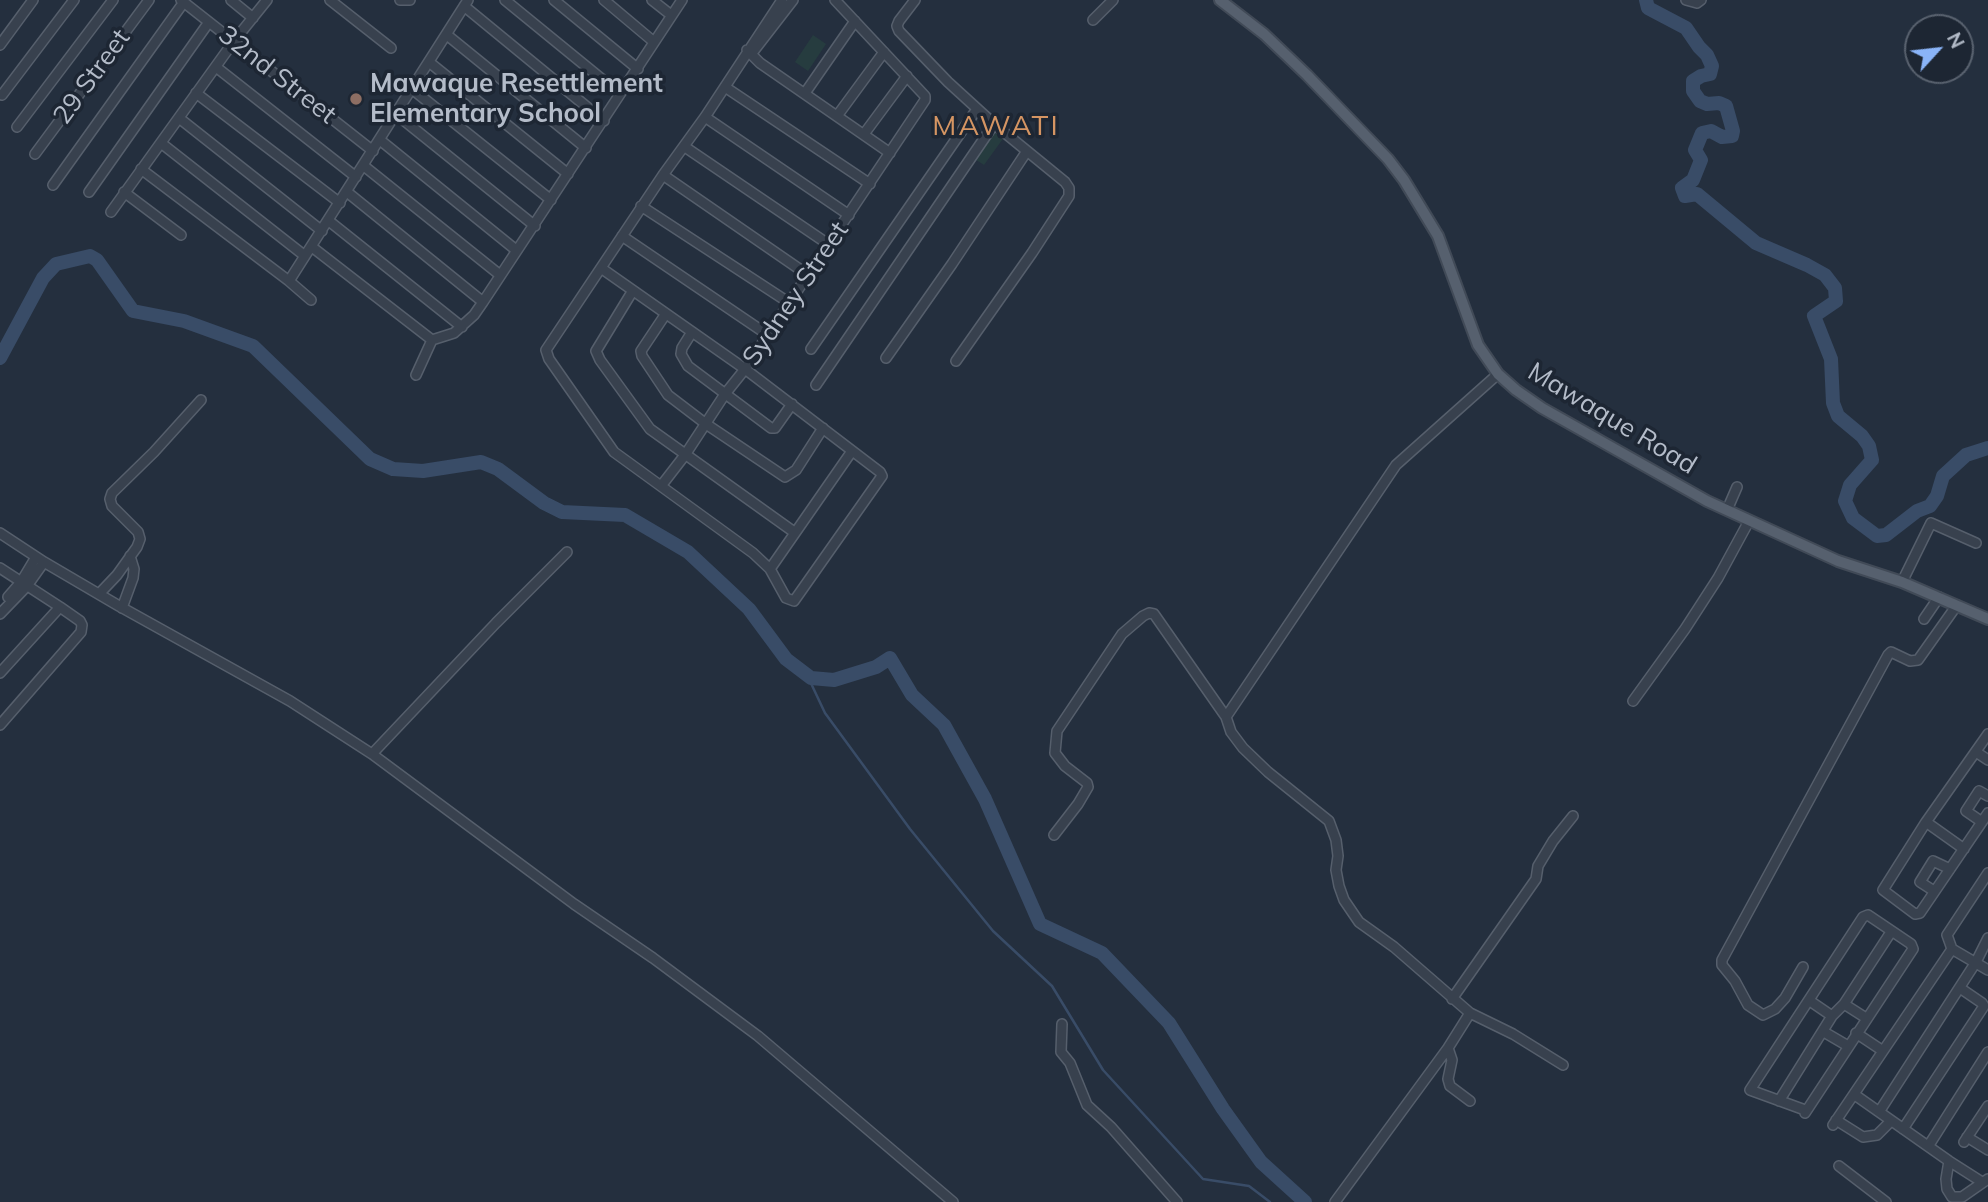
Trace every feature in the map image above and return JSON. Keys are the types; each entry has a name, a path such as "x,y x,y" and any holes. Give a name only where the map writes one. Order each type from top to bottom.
{"main road":[{"name":"Mawaque Road","path":"1220,0 1264,34 1307,75 1388,159 1404,180 1438,236 1478,345 1498,374 1516,390 1542,408 1662,477 1749,521 1838,561 1902,582 1988,619"}],"street":[{"path":"0,46 33,0"},
{"path":"2,95 74,0"},
{"path":"17,127 113,0"},
{"name":"29 Street","path":"35,154 149,0"},
{"path":"231,0 253,18"},
{"path":"111,212 233,41 267,0"},
{"path":"330,0 391,48"},
{"path":"401,0 410,0"},
{"path":"505,0 620,94"},
{"path":"554,0 638,69"},
{"path":"604,0 654,42"},
{"path":"652,0 671,15"},
{"path":"312,247 432,340 447,337 462,327 535,226 682,0"},
{"path":"835,0 907,76 864,134"},
{"path":"915,0 898,21 899,31 993,124 1069,188 1069,196 956,361"},
{"path":"1093,20 1113,0"},
{"path":"1686,0 1699,2"},
{"path":"53,185 182,1"},
{"name":"32nd Street","path":"182,1 373,151"},
{"path":"601,268 745,369 877,469 882,476 794,601 786,598 770,569 753,553 610,448 546,354 549,346 642,206 663,175 747,54 787,2"},
{"path":"289,281 466,3 604,121"},
{"path":"805,93 855,21"},
{"path":"89,192 209,22"},
{"path":"447,34 586,148"},
{"path":"837,116 884,52"},
{"path":"747,54 890,153"},
{"path":"429,62 568,173"},
{"path":"216,67 356,177"},
{"name":"Sydney Street","path":"661,486 685,455 724,394 745,369 926,98 907,76"},
{"path":"724,87 870,184"},
{"path":"412,89 551,200"},
{"path":"196,93 340,203"},
{"path":"811,349 977,109"},
{"path":"396,114 535,226"},
{"path":"705,117 849,215"},
{"path":"179,118 323,230"},
{"path":"817,386 993,124"},
{"path":"380,140 516,250"},
{"path":"161,143 305,256"},
{"path":"685,146 828,244"},
{"path":"886,358 1027,151"},
{"path":"364,166 500,275"},
{"path":"141,169 312,300"},
{"path":"663,175 808,275"},
{"path":"124,192 181,235"},
{"path":"347,192 482,302"},
{"path":"642,206 788,302"},
{"path":"329,221 462,327"},
{"path":"622,236 768,335"},
{"path":"632,292 596,351 600,360 642,421 685,455 794,531"},
{"path":"665,315 641,351 642,356 668,395 706,424 785,477 796,470 823,428"},
{"path":"692,332 682,348 684,360 724,394 773,428 792,404"},
{"path":"416,375 432,340"},
{"path":"1226,718 1396,466 1498,374"},
{"path":"99,594 131,556 140,538 138,532 112,506 112,493 201,400"},
{"path":"770,569 852,451"},
{"path":"1727,510 1737,487"},
{"path":"1633,701 1718,578 1749,521"},
{"path":"1902,582 1931,523 1976,543"},
{"path":"0,533 122,608 290,701 372,754 758,1036 953,1202"},
{"path":"372,754 567,552"},
{"path":"122,608 133,578 131,556"},
{"path":"0,614 40,559"},
{"path":"0,568 60,607 82,625 81,632 0,725"},
{"path":"0,607 24,584"},
{"path":"1924,619 1939,597"},
{"path":"1803,967 1785,998 1775,1009 1763,1015 1748,1005 1735,981 1722,965 1722,960 1888,655 1891,652 1910,661 1918,660 1957,605"},
{"path":"0,673 60,607"},
{"path":"1054,835 1088,787 1055,753 1056,732 1122,634 1143,616 1154,614 1226,718 1231,732 1243,748 1268,772 1329,821 1336,840 1339,886 1344,900 1359,922 1394,947 1470,1013 1513,1034 1563,1065"},
{"path":"1988,734 1926,822 1883,890 1915,914 1920,914 1988,813"},
{"path":"1976,752 1988,760"},
{"path":"1982,822 1966,811 1979,791 1988,796"},
{"path":"1452,999 1536,879 1538,866 1573,816"},
{"path":"1926,822 1964,849"},
{"path":"1934,891 1920,882 1933,861 1950,869"},
{"path":"1988,873 1947,935 1952,949 1988,970"},
{"path":"1868,915 1911,944 1913,949 1805,1111 1750,1090 1810,1001 1863,917 1868,915"},
{"path":"1779,1101 1832,1016 1844,1004 1891,932"},
{"path":"1879,1111 1960,988 1988,938"},
{"path":"1891,1121 1877,1135 1863,1137 1834,1123 1952,949"},
{"path":"1903,1129 1984,1006 1960,988"},
{"path":"1810,1001 1832,1016"},
{"path":"1844,1004 1866,1018"},
{"path":"1335,1202 1448,1048 1470,1013"},
{"path":"1062,1024 1061,1052 1070,1063 1087,1105 1111,1127 1177,1202"},
{"path":"1824,1032 1848,1046"},
{"path":"1856,1033 1883,1051"},
{"path":"1448,1048 1452,1060 1448,1079 1450,1086 1470,1101"},
{"path":"1929,1145 1988,1052"},
{"path":"1855,1095 1949,1161 1985,1180 1962,1197 1952,1197 1947,1189 1946,1179 1949,1161"},
{"path":"1988,1106 1965,1140 1988,1150"},
{"path":"1839,1166 1886,1202"}],"green space":[{"path":"813,35 826,44 808,71 795,62"},
{"path":"994,128 1005,136 984,165 973,158"}],"waterway":[{"path":"1646,0 1648,8 1686,28 1707,55 1712,66 1710,74 1693,81 1693,91 1700,101 1726,106 1733,131 1732,136 1722,137 1711,131 1702,133 1695,150 1701,160 1693,180 1682,188 1685,196 1697,194 1756,243 1825,275 1835,288 1836,301 1814,316 1831,359 1833,403 1838,416 1862,436 1869,446 1872,460 1850,485 1845,501 1853,518 1877,536 1886,535 1917,511 1930,506 1937,496 1943,476 1966,455 1988,448"},
{"path":"0,358 43,278 56,264 90,256 97,260 133,311 184,321 253,346 370,459 393,469 423,471 481,462 498,469 544,503 562,512 625,515 688,552 749,609 786,659 811,678 834,680 876,667 890,658 912,695 944,725 985,799 1040,924 1102,953 1169,1023 1223,1109 1261,1162 1305,1202"},
{"path":"808,677 825,713 910,829 993,931 1052,986 1103,1070 1203,1179 1249,1186 1270,1202"}],"place":[{"name":"Mawaque Resettlement Elementary School","path":"356,99"}],"district":[{"name":"MAWATI","path":"996,127"}]}
